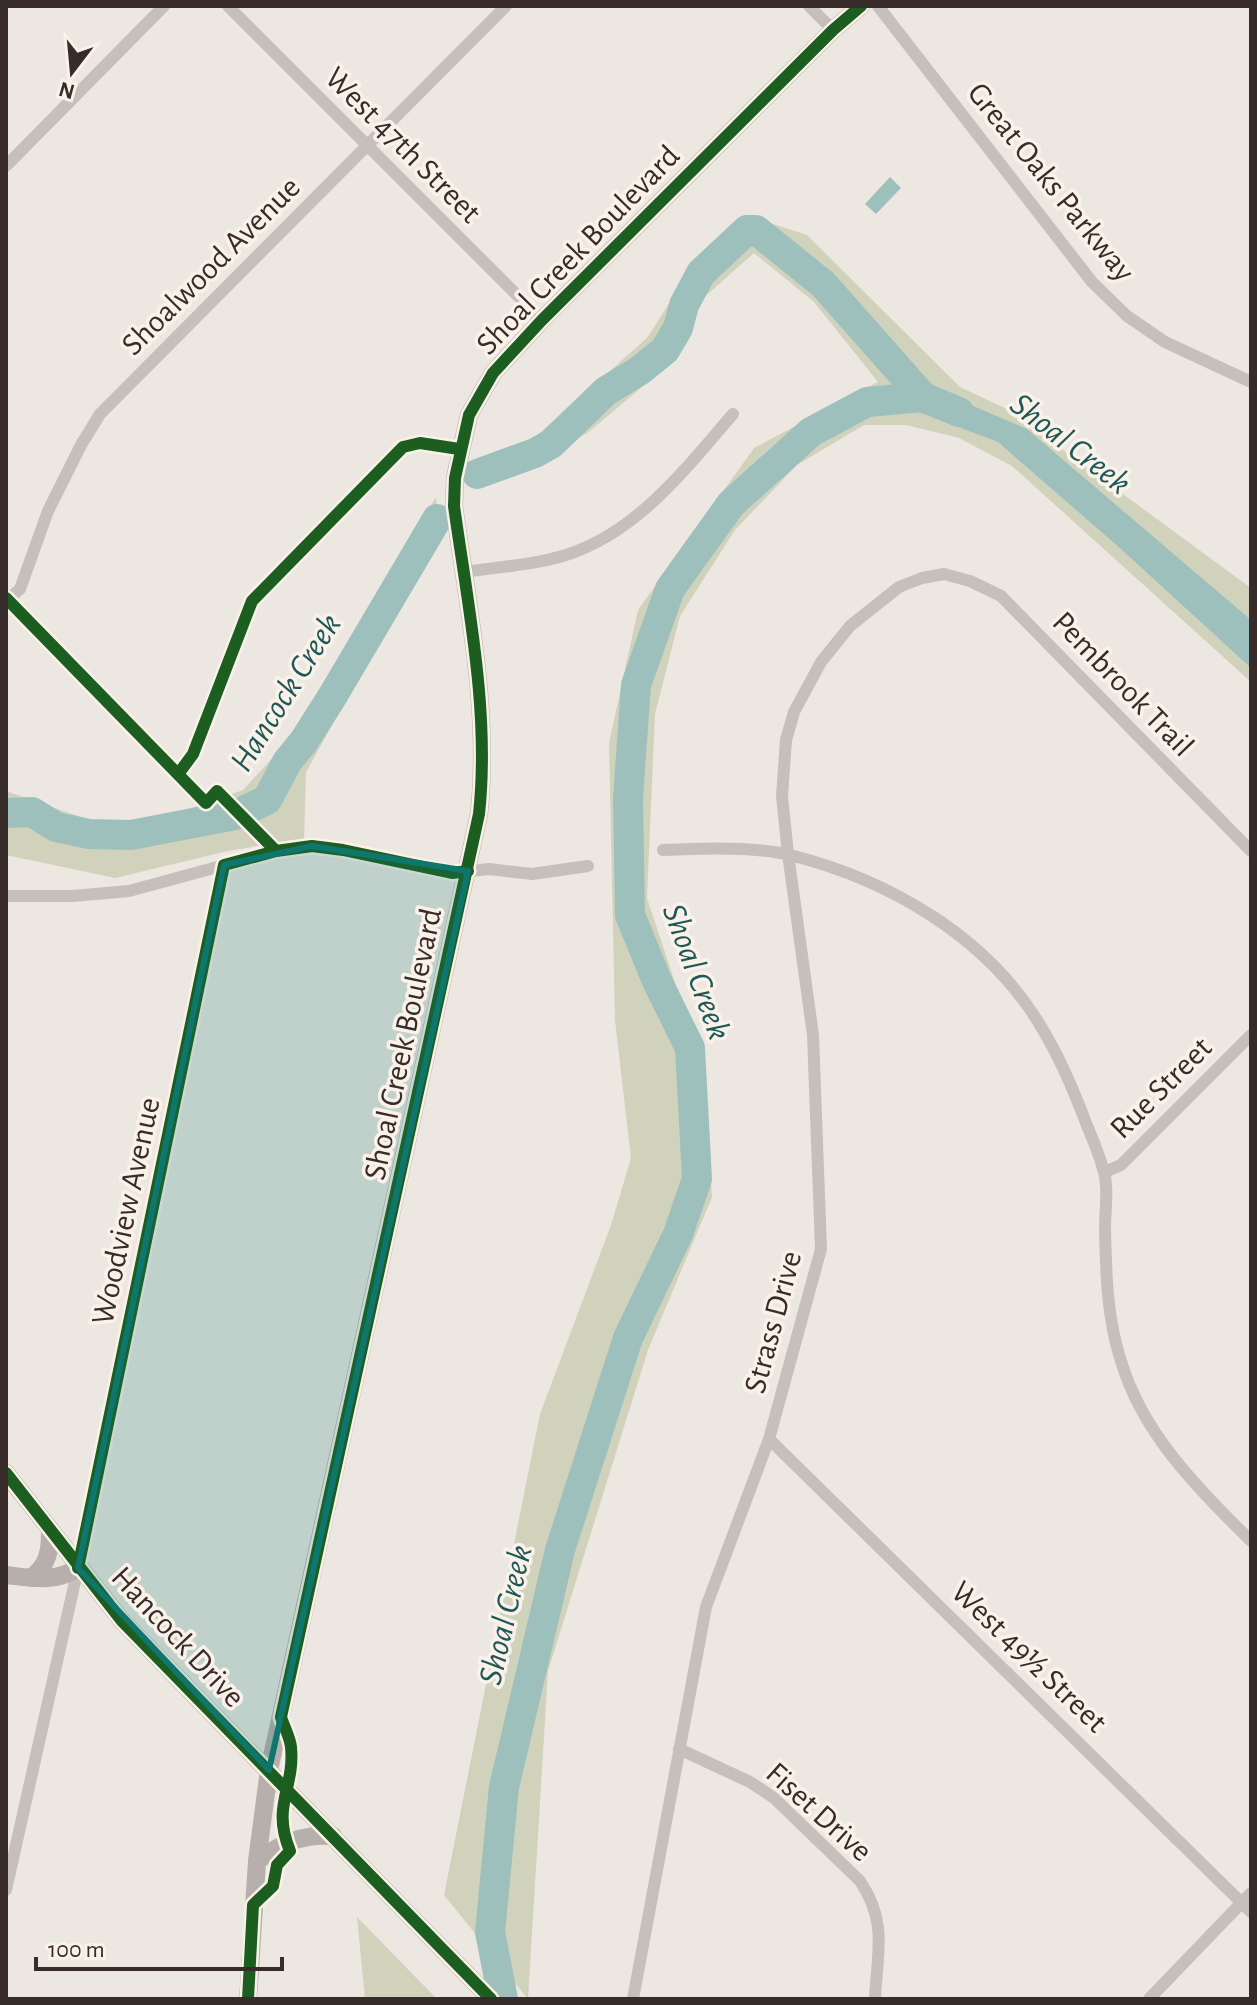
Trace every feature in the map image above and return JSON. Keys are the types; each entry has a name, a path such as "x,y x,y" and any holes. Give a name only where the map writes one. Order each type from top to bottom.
{"street":[{"path":"6,166 164,6"},
{"name":"West 47th Street","path":"228,6 542,320"},
{"name":"Shoalwood Avenue","path":"7,600 20,589 48,511 100,414 506,6"},
{"path":"809,6 833,30"},
{"name":"Shoal Creek Boulevard","path":"248,1999 257,1861 269,1770 479,814 482,754 480,709 454,506 459,449 469,415 493,373 542,320 833,30 861,6"},
{"name":"Great Oaks Parkway","path":"878,6 1092,282 1127,316 1165,342 1251,382"},
{"path":"464,572 564,555 603,540 673,483 733,414"},
{"path":"179,773 193,754 252,601 403,447 420,443 459,449"},
{"name":"Pembrook Trail","path":"944,574 970,581 1001,596 1251,851"},
{"name":"Strass Drive","path":"633,1999 706,1607 769,1439 821,1249 813,1035 788,854 782,766 786,740 805,689 821,662 850,626 899,587 944,574"},
{"path":"7,600 206,803"},
{"path":"6,896 73,896 129,891 276,851 312,846 452,873 489,869 532,874 588,866"},
{"path":"663,850 704,847 788,854 862,879 914,904 981,953 1042,1027 1069,1078 1105,1172 1106,1294 1121,1362 1140,1407 1162,1445 1193,1484 1251,1541"},
{"name":"Woodview Avenue","path":"6,1890 78,1568 224,865"},
{"name":"Rue Street","path":"1105,1172 1121,1165 1251,1035"},
{"name":"West 49½ Street","path":"769,1439 1248,1903"},
{"name":"Hancock Drive","path":"6,1473 122,1621 491,1999"},
{"path":"31,1578 43,1569 48,1558 50,1531"},
{"path":"6,1575 48,1580 63,1577 78,1568"},
{"name":"Fiset Drive","path":"679,1749 750,1782 774,1798 860,1881 870,1896 881,1944 875,1999"},
{"path":"257,1861 292,1840 314,1835 333,1836"},
{"path":"1149,1999 1248,1903"}],"highlighted area":[{"path":"312,846 468,871 269,1770 78,1568 224,865"}],"green space":[{"path":"748,216 807,235 960,387 1007,409 1251,588 1251,682 1012,466 959,438 906,425 864,425 797,465 735,530 680,616 655,714 647,898 701,1052 712,1197 648,1350 548,1671 528,1999 444,1895 540,1414 611,1225 631,1158 615,1020 609,743 638,610 754,448 878,382 814,302 754,253 701,300 685,331 649,381 590,431 533,467 481,486 476,459 532,440 647,338 681,285"},
{"path":"436,497 440,540 419,569 306,772 304,841 293,840 228,851 115,878 6,855 6,791 98,823 149,823 243,790 288,741"},
{"path":"357,1917 437,1999 365,1999"}],"water":[{"path":"890,177 901,188 876,214 865,204"},
{"path":"929,387 1027,429 1251,620 1251,668 998,442 916,411"}],"waterway":[{"name":"Hancock Creek","path":"477,474 551,444 606,391 639,371 665,350 678,328 684,305 701,273 747,230 756,230 823,284 923,397"},
{"name":"Shoal Creek","path":"503,1999 490,1932 504,1787 560,1550 628,1338 678,1234 697,1179 690,1048 657,981 630,915 628,798 636,685 670,589 731,504 811,432 867,402 923,397 959,412"},
{"name":"Hancock Creek","path":"6,813 32,812 56,827 89,834 131,835 235,815 267,800 287,762 332,697 437,519"}],"cycle path":[{"path":"248,1999 253,1905 273,1886 277,1865 290,1851 283,1809 290,1774 291,1747 281,1717 479,814 482,776 480,698 454,506 455,478 469,415 493,373 542,320 833,30 861,6"},
{"path":"179,773 193,754 252,601 403,447 420,443 459,449"},
{"path":"6,598 206,803 217,791 276,851"},
{"path":"78,1568 224,865 276,851 312,846 452,873 468,871"},
{"path":"6,1473 122,1621 491,1999"}]}
